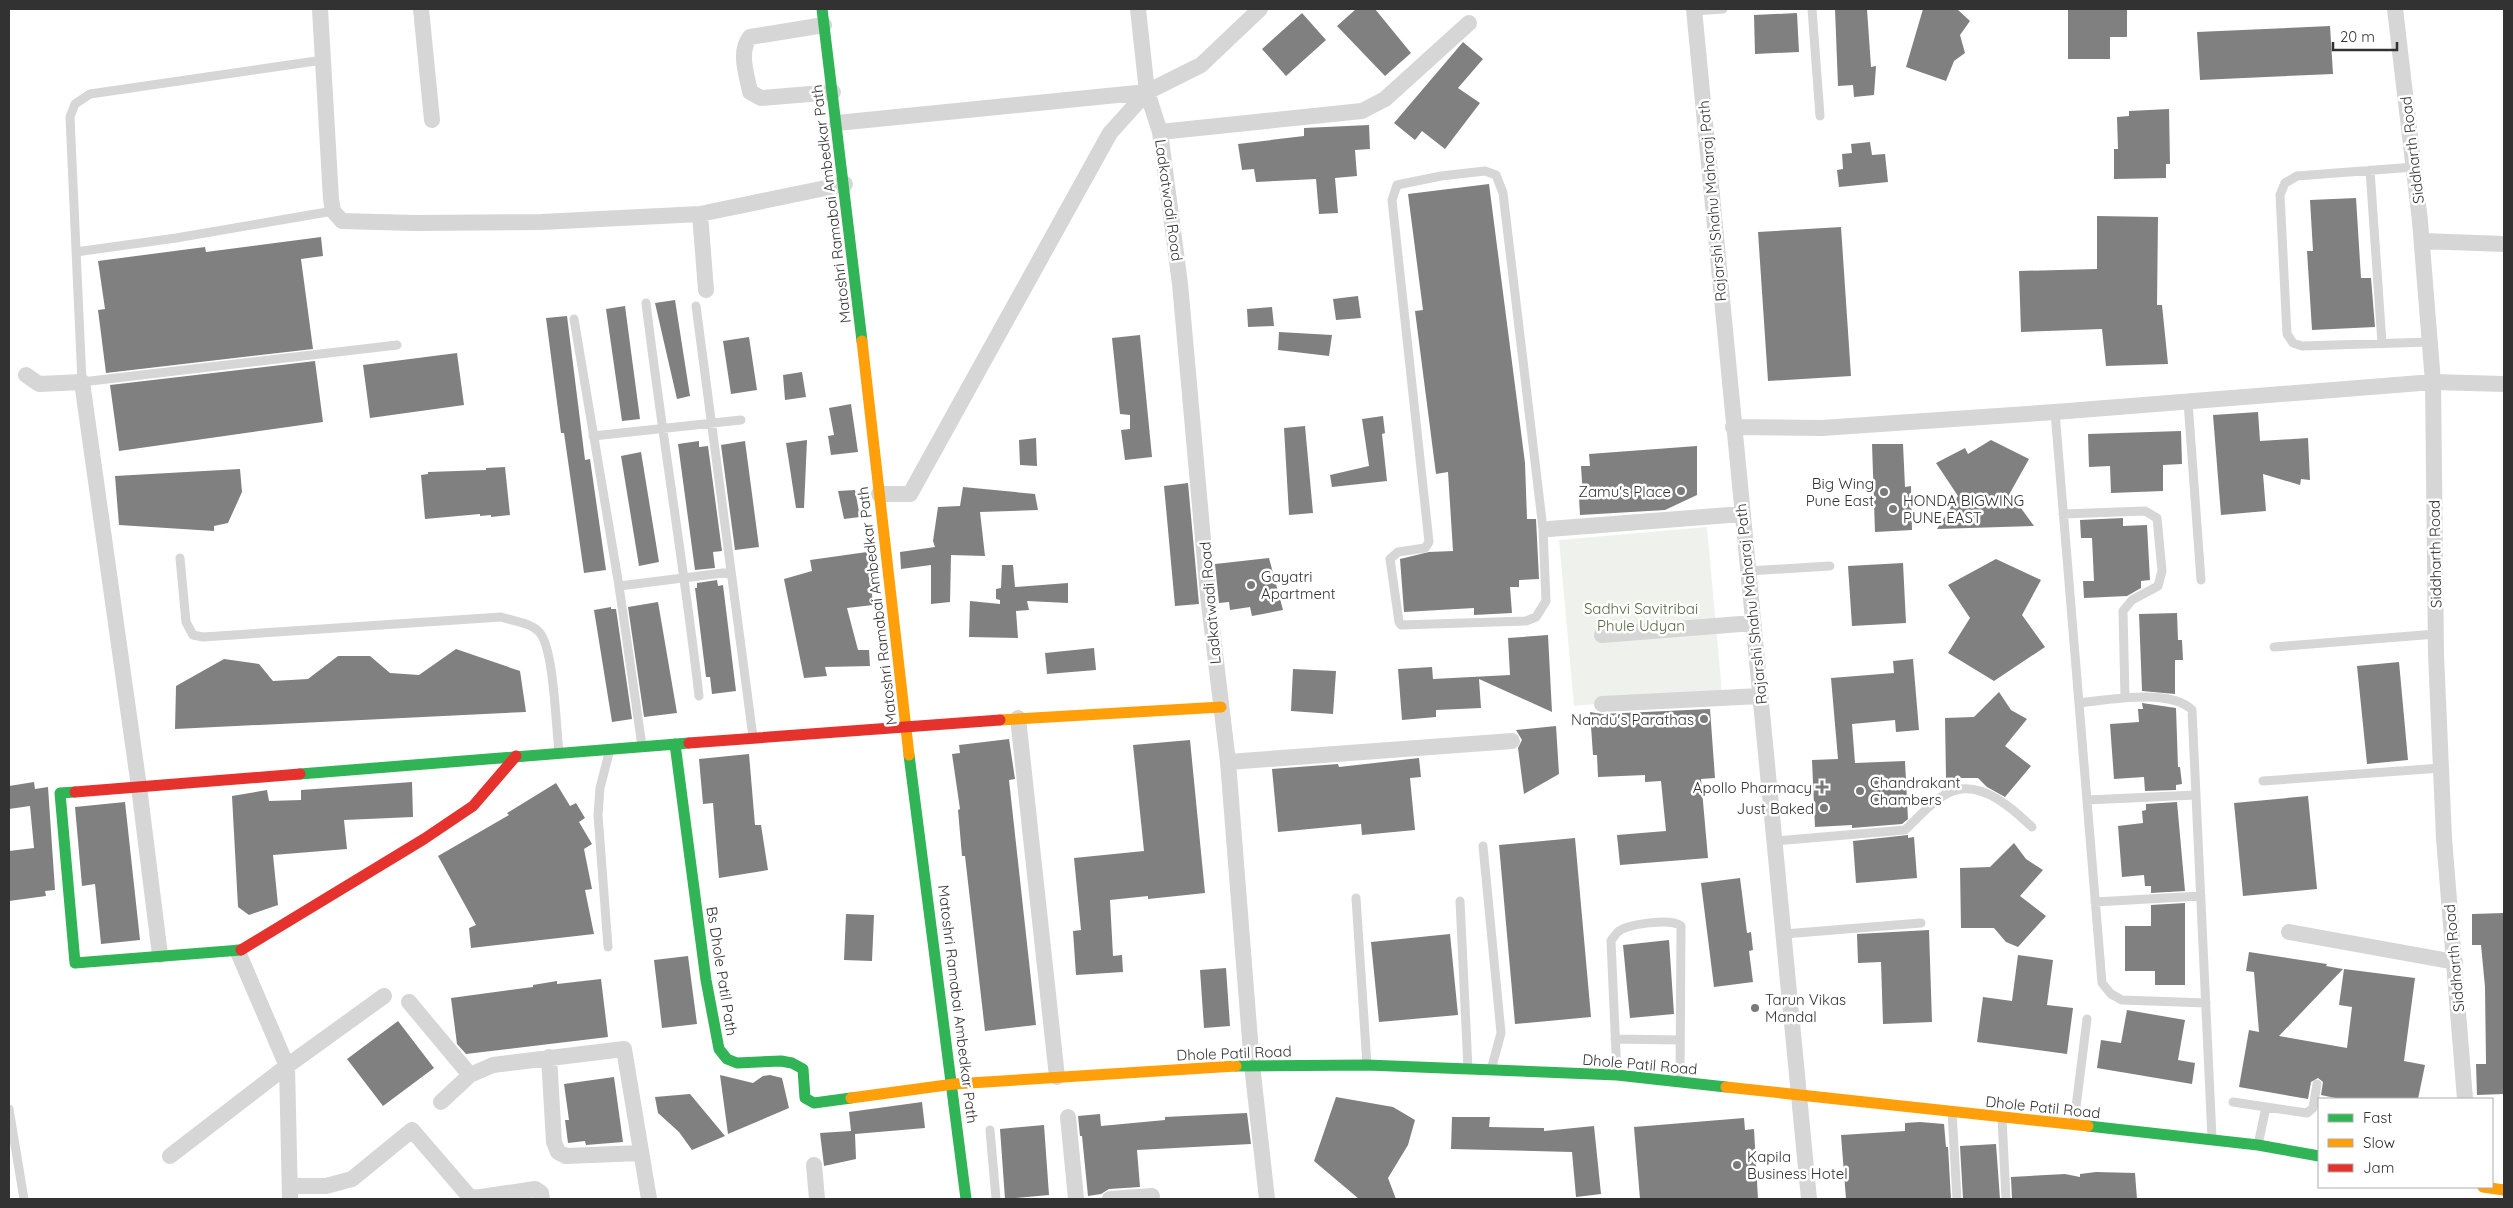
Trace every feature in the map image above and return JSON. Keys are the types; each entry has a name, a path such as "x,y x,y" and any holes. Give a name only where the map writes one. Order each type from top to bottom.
{"street":[{"path":"320,9 333,211 342,221 415,223 542,222 700,214 845,184"},
{"path":"421,9 432,120"},
{"name":"Ladkatwadi Road","path":"1138,9 1147,92 1160,132 1180,284 1208,595 1228,762 1252,1066 1267,1199"},
{"path":"837,124 1147,92 1201,65 1260,9"},
{"name":"Siddharth Road","path":"2395,9 2422,241 2433,382 2436,634 2441,768 2465,1098"},
{"name":"Rajarshi Shahu Maharaj Path","path":"1694,10 1809,1199"},
{"path":"823,17 750,37 746,42 743,53 750,92 753,96 761,98 833,92"},
{"name":"Matoshri Ramabai Ambedkar Path","path":"823,17 845,184 906,726 954,1084 966,1199"},
{"path":"1160,132 1362,111 1385,99 1470,23"},
{"path":"879,494 910,494 1110,134 1147,92"},
{"path":"700,214 706,290"},
{"path":"2422,241 2504,244"},
{"path":"26,375 39,384 82,382 139,787 160,955"},
{"path":"1733,427 1822,428 2188,402 2433,382 2504,384"},
{"path":"1546,529 1742,514"},
{"path":"1602,634 1753,624"},
{"path":"1602,704 1760,696"},
{"path":"516,756 473,806 424,839 238,952 160,955 75,962 60,793 516,756 610,749 642,746 906,726 1221,707"},
{"path":"1018,718 1057,1077"},
{"path":"1228,762 1512,742"},
{"name":"Bs Dhole Patil Path","path":"675,744 706,980 719,1049 724,1057 741,1065 782,1060 794,1062 803,1069 805,1098 814,1103 954,1084"},
{"path":"2289,932 2455,962"},
{"path":"238,952 287,1066 290,1192 326,1186 352,1179 412,1130 468,1195 474,1198 535,1189 541,1193 542,1199"},
{"path":"170,1156 287,1066 384,996"},
{"path":"408,1002 470,1075"},
{"path":"441,1102 470,1075 493,1065 624,1049 649,1199"},
{"path":"549,1057 554,1142 558,1152 566,1156 641,1153"},
{"name":"Dhole Patil Road","path":"954,1084 1252,1066 1367,1065 1617,1075 2258,1145 2318,1156"},
{"path":"1068,1117 1076,1199"},
{"path":"814,1165 817,1199"},
{"path":"2490,1188 2504,1190"},
{"path":"1110,1199 1152,1196"}],"lane":[{"path":"1694,10 1723,9"},
{"path":"1812,9 1820,116"},
{"path":"323,60 90,94 75,104 70,117 82,382 397,345"},
{"path":"2414,167 2297,176 2285,183 2280,195 2287,334 2293,343 2302,346 2430,342"},
{"path":"2370,170 2382,343"},
{"path":"1485,171 1496,176 1503,193 1546,529 1546,601 1536,617 1526,621 1400,624 1390,559 1398,552 1425,548 1429,542 1392,200 1398,185 1441,176 1485,171"},
{"path":"76,252 176,238 333,211"},
{"path":"646,303 661,430 685,578 699,696"},
{"path":"696,306 753,738"},
{"path":"574,319 619,586 642,746"},
{"path":"2188,402 2201,580"},
{"path":"2055,412 2102,983 2111,994 2122,1000 2206,1003"},
{"path":"593,436 741,420"},
{"path":"2064,514 2145,511 2157,518 2162,572 2158,586 2132,600 2123,611 2125,698"},
{"path":"180,558 186,622 193,635 203,637 501,617 527,625 540,633 549,658 559,753"},
{"path":"1748,570 1830,566"},
{"path":"619,586 731,572"},
{"path":"2274,647 2436,634"},
{"path":"2079,703 2125,698 2169,699 2185,704 2192,710 2212,1141"},
{"path":"608,948 598,815 600,788 610,749"},
{"path":"2263,781 2441,768"},
{"path":"1774,841 1905,830 1931,804 1956,790 1978,790 2009,805 2032,827"},
{"path":"2087,800 2196,795"},
{"path":"1484,846 1501,1033 1490,1070"},
{"path":"2095,902 2201,896"},
{"path":"1356,898 1367,1065"},
{"path":"1460,901 1468,1069"},
{"path":"1617,1075 1611,941 1620,930 1666,921 1676,922 1681,926 1680,1082"},
{"path":"1784,934 1922,923"},
{"path":"2073,1126 2087,1019"},
{"path":"1615,1039 1680,1040"},
{"path":"2232,1102 2308,1112 2313,1108 2317,1084"},
{"path":"2258,1145 2266,1107"},
{"path":"9,1110 24,1199"},
{"path":"1952,1112 1957,1199"},
{"path":"2002,1118 2006,1199"},
{"path":"990,1130 996,1199"}],"green space":[{"name":"Sadhvi Savitribai Phule Udyan","path":"1707,527 1722,692 1574,706 1559,540"}],"building":[{"path":"1356,9 1375,9 1411,53 1385,76 1337,26"},
{"path":"1835,9 1867,9 1871,67 1876,66 1874,95 1854,97 1853,85 1838,86"},
{"path":"1923,9 1957,9 1970,21 1960,35 1965,53 1954,61 1946,81 1906,67"},
{"path":"2068,9 2127,9 2127,37 2110,37 2110,59 2068,59"},
{"path":"1302,13 1326,40 1286,76 1262,49"},
{"path":"1797,13 1799,52 1755,54 1754,15"},
{"path":"2330,26 2333,74 2200,80 2197,32"},
{"path":"1463,42 1483,59 1458,88 1480,103 1445,149 1422,131 1415,140 1394,123"},
{"path":"2169,109 2170,164 2166,164 2166,178 2114,179 2114,149 2118,149 2117,117 2129,116 2129,111"},
{"path":"1369,125 1370,149 1355,150 1357,176 1335,178 1338,213 1319,214 1316,179 1256,182 1254,169 1242,170 1238,144 1304,136 1304,128"},
{"path":"1870,142 1872,155 1885,154 1888,182 1839,187 1837,170 1843,169 1842,154 1852,153 1851,144"},
{"path":"1489,184 1525,463 1527,519 1536,519 1539,579 1519,580 1519,587 1510,587 1512,613 1474,615 1474,608 1404,612 1400,559 1429,552 1453,551 1448,472 1436,474 1415,311 1423,310 1408,194"},
{"path":"2356,198 2361,278 2371,278 2375,327 2312,330 2307,251 2313,251 2310,200"},
{"path":"2097,216 2158,217 2157,305 2162,305 2168,364 2106,366 2102,329 2021,332 2019,271 2097,269"},
{"path":"1841,227 1851,376 1768,381 1758,232"},
{"path":"321,237 323,256 301,259 313,349 106,373 98,310 105,309 98,261 205,247 206,252"},
{"path":"1358,296 1361,318 1336,320 1333,299"},
{"path":"675,300 690,396 677,399 655,303"},
{"path":"625,306 640,419 622,421 606,309"},
{"path":"1272,307 1274,326 1248,327 1247,309"},
{"path":"567,316 585,460 590,459 606,570 584,573 564,433 561,433 546,318"},
{"path":"1279,332 1332,335 1329,356 1278,350"},
{"path":"1140,335 1152,457 1125,460 1121,430 1130,429 1130,415 1120,414 1112,338"},
{"path":"749,337 757,390 731,394 723,341"},
{"path":"457,353 464,405 370,418 363,365"},
{"path":"315,361 323,422 119,451 110,385"},
{"path":"802,372 806,397 785,400 783,375"},
{"path":"851,404 858,452 831,455 828,436 834,435 829,408"},
{"path":"2258,412 2260,441 2308,438 2310,480 2301,479 2300,485 2263,474 2266,511 2221,515 2213,415"},
{"path":"1383,416 1385,433 1382,434 1387,481 1332,487 1330,475 1369,466 1362,419"},
{"path":"1305,426 1313,513 1289,515 1284,428"},
{"path":"2181,431 2182,464 2163,465 2163,491 2111,493 2110,466 2089,467 2088,434"},
{"path":"1036,438 1037,466 1020,465 1019,440"},
{"path":"807,440 804,508 796,508 786,443"},
{"path":"1991,440 2029,459 2010,493 2034,526 1937,529 1958,496 1936,463 1965,448 1968,454"},
{"path":"699,441 699,447 708,446 722,551 713,552 715,568 695,570 678,444"},
{"path":"745,441 759,547 735,550 721,445"},
{"name":"HONDA BIGWING PUNE EAST","path":"1872,444 1903,444 1905,487 1911,486 1912,530 1875,532"},
{"path":"1697,446 1697,495 1665,510 1580,515 1579,498 1583,498 1581,466 1590,466 1589,454"},
{"path":"641,452 659,562 639,566 621,456"},
{"path":"505,467 510,515 491,517 491,515 480,516 480,514 425,519 421,475 428,474 428,472 486,470 486,468"},
{"path":"240,469 242,492 228,523 214,526 214,531 119,525 115,476"},
{"path":"1188,483 1199,604 1175,606 1164,486"},
{"path":"963,487 1035,494 1038,510 980,512 985,556 951,555 950,602 931,604 931,565 901,569 900,552 935,547 933,541 938,507 960,506"},
{"path":"855,490 860,517 844,519 838,491"},
{"path":"2123,518 2123,526 2147,525 2150,580 2141,581 2141,588 2127,596 2084,598 2083,581 2094,581 2092,538 2081,538 2080,520"},
{"path":"867,552 868,556 872,556 874,572 870,573 873,605 847,608 858,650 869,650 870,666 825,667 827,676 804,678 784,579 812,571 810,560"},
{"name":"Gayatri Apartment","path":"1269,558 1283,610 1252,616 1250,607 1230,610 1229,602 1219,603 1215,564"},
{"path":"1996,559 2041,580 2022,615 2045,647 1994,681 1948,653 1970,618 1948,585"},
{"path":"1903,563 1906,623 1852,626 1848,566"},
{"path":"1002,565 1013,565 1015,587 1068,583 1068,603 1027,601 1029,610 1016,611 1018,638 969,637 970,601 1000,604 1000,600 996,599 996,589 1001,588"},
{"path":"717,580 718,586 723,585 736,691 712,694 710,677 706,677 695,588 697,588 697,583"},
{"path":"658,602 677,713 644,717 628,607"},
{"path":"611,607 611,609 616,609 632,719 612,722 594,610"},
{"path":"2177,613 2178,640 2182,640 2183,660 2175,660 2175,694 2142,691 2139,614"},
{"path":"1548,635 1552,712 1479,679 1481,708 1436,710 1436,717 1402,720 1398,669 1432,667 1433,679 1510,675 1508,638"},
{"path":"1094,648 1096,670 1047,674 1045,653"},
{"path":"456,649 520,671 526,712 175,729 176,686 224,659 259,664 273,681 308,679 338,656 370,656 390,673 419,675"},
{"path":"1913,659 1919,730 1896,732 1895,720 1852,724 1855,763 1905,761 1908,819 1902,824 1852,828 1852,825 1815,827 1812,760 1838,759 1831,678 1894,673 1893,661"},
{"path":"2399,662 2408,760 2367,764 2357,666"},
{"path":"1293,669 1336,671 1333,714 1291,711"},
{"path":"1999,692 2011,710 2027,719 2005,746 2031,766 2005,797 1987,787 1978,778 1946,778 1945,718 1974,717"},
{"path":"2142,703 2176,708 2178,767 2180,767 2182,784 2176,785 2176,790 2145,791 2144,777 2114,779 2110,724 2139,722 2138,709 2143,709"},
{"path":"1710,709 1715,778 1701,779 1708,858 1620,865 1617,835 1666,831 1661,781 1645,782 1645,775 1598,777 1597,755 1593,755 1590,712 1602,714"},
{"path":"1556,726 1559,774 1524,794 1518,748 1522,740 1516,730"},
{"path":"1009,739 1015,779 1009,780 1036,1025 985,1031 965,856 962,856 958,810 960,809 952,754 960,753 959,745"},
{"path":"1190,740 1205,893 1148,899 1148,896 1110,900 1113,956 1122,955 1123,972 1076,975 1073,931 1081,930 1074,858 1144,851 1133,745"},
{"path":"749,754 755,825 761,825 768,870 719,878 713,803 703,804 699,759"},
{"path":"1419,758 1421,777 1410,778 1415,830 1362,835 1361,824 1278,832 1272,769 1338,764 1339,767"},
{"path":"34,782 35,789 48,787 55,890 45,891 46,896 9,901 9,851 34,848 30,806 9,809 9,786"},
{"path":"412,782 413,817 344,820 347,849 273,855 278,905 249,915 238,907 232,796 267,790 269,801 301,800 301,790"},
{"path":"556,783 570,806 576,803 585,818 579,822 592,844 584,849 592,889 585,890 594,934 471,948 469,928 476,925 438,856 509,815 507,813"},
{"path":"2308,796 2317,889 2243,896 2234,803"},
{"path":"125,802 140,940 101,944 95,884 82,886 75,807"},
{"path":"2177,802 2185,891 2151,893 2151,886 2145,886 2144,875 2122,877 2118,826 2143,823 2142,811 2146,810 2146,804"},
{"path":"1908,835 1908,838 1914,837 1917,878 1856,883 1853,841"},
{"path":"1575,838 1591,1017 1515,1024 1499,845"},
{"path":"2014,843 2026,859 2043,870 2020,896 2046,916 2018,947 2006,942 1994,928 1961,928 1960,868 1990,867"},
{"path":"1740,878 1747,933 1751,932 1753,950 1749,951 1753,982 1714,987 1701,883"},
{"path":"2185,903 2185,985 2155,985 2155,971 2125,971 2125,926 2151,926 2151,905"},
{"path":"2504,913 2504,1094 2477,1095 2476,1064 2486,1064 2485,987 2481,945 2472,945 2472,914"},
{"path":"846,914 874,915 872,961 844,960"},
{"path":"1929,930 1932,1022 1883,1024 1881,962 1858,963 1857,934"},
{"path":"1450,934 1458,1015 1379,1022 1371,942"},
{"path":"1669,940 1674,1014 1630,1018 1623,945"},
{"path":"2249,952 2327,964 2326,966 2343,969 2279,1036 2347,1048 2352,1007 2339,1005 2344,969 2415,978 2404,1061 2425,1065 2418,1098 2335,1098 2321,1095 2323,1082 2318,1078 2311,1082 2308,1099 2239,1087 2249,1030 2259,1032 2254,972 2246,971"},
{"path":"2018,955 2053,960 2047,1005 2073,1008 2067,1054 1977,1042 1983,997 2012,1001"},
{"path":"688,956 697,1024 662,1028 654,960"},
{"path":"1226,968 1230,1026 1204,1028 1200,970"},
{"path":"601,979 608,1037 466,1054 457,1044 451,998 533,987 533,985 557,981 557,984"},
{"path":"2127,1010 2185,1020 2178,1060 2195,1063 2192,1084 2097,1068 2101,1040 2121,1043"},
{"path":"398,1021 434,1068 383,1106 347,1059"},
{"path":"720,1075 753,1083 763,1076 770,1075 782,1078 789,1108 728,1134"},
{"path":"614,1077 623,1142 586,1145 585,1141 568,1143 565,1120 569,1120 564,1084"},
{"path":"690,1094 725,1136 692,1150 679,1132 658,1113 655,1097"},
{"path":"1336,1097 1393,1107 1415,1120 1408,1145 1388,1178 1396,1199 1359,1199 1314,1161"},
{"path":"922,1102 925,1128 855,1134 856,1159 824,1166 820,1133 851,1131 849,1112"},
{"path":"1247,1113 1251,1144 1137,1150 1140,1187 1109,1189 1101,1194 1088,1196 1078,1116 1100,1114 1101,1126 1165,1120 1165,1117"},
{"path":"1452,1117 1490,1117 1489,1127 1544,1128 1544,1131 1594,1126 1601,1194 1576,1197 1572,1152 1451,1149"},
{"path":"1744,1118 1745,1130 1754,1129 1758,1199 1640,1199 1634,1127"},
{"path":"1905,1123 1944,1124 1946,1147 1948,1147 1951,1199 1846,1199 1841,1135 1905,1131"},
{"path":"1044,1125 1049,1195 1005,1199 1000,1129"},
{"path":"1996,1144 2000,1199 1963,1199 1960,1146"},
{"path":"2096,1172 2135,1173 2137,1199 2012,1199 2011,1177 2065,1174 2080,1177 2080,1174"}],"traffic: fast":[{"path":"822,9 862,341"},
{"path":"300,774 689,743"},
{"path":"675,744 706,980 719,1049 727,1059 737,1063 781,1061 792,1063 803,1069 805,1098 814,1103 851,1098"},
{"path":"909,755 966,1199"},
{"path":"75,792 60,793 75,963 241,950"},
{"path":"1236,1066 1367,1065 1617,1075 1726,1087"},
{"path":"2088,1126 2258,1145 2318,1156"}],"traffic: slow":[{"path":"862,341 909,755"},
{"path":"1000,720 1221,707"},
{"path":"851,1098 954,1084 1236,1066"},
{"path":"1726,1087 2088,1126"},
{"path":"2490,1188 2504,1190"}],"traffic: jam":[{"path":"689,743 1000,720"},
{"path":"241,950 424,839 473,806 516,756"},
{"path":"75,792 300,774"}],"place":[{"name":"Zamu's Place","path":"1681,491"},
{"name":"Big Wing Pune East","path":"1884,492"},
{"name":"HONDA BIGWING PUNE EAST","path":"1893,509"},
{"name":"Gayatri Apartment","path":"1251,585"},
{"name":"Nandu's Parathas","path":"1704,719"},
{"name":"Apollo Pharmacy","path":"1822,787"},
{"name":"Chandrakant Chambers","path":"1860,791"},
{"name":"Just Baked","path":"1824,808"},
{"name":"Tarun Vikas Mandal","path":"1755,1008"},
{"name":"Kapila Business Hotel","path":"1737,1165"}]}
